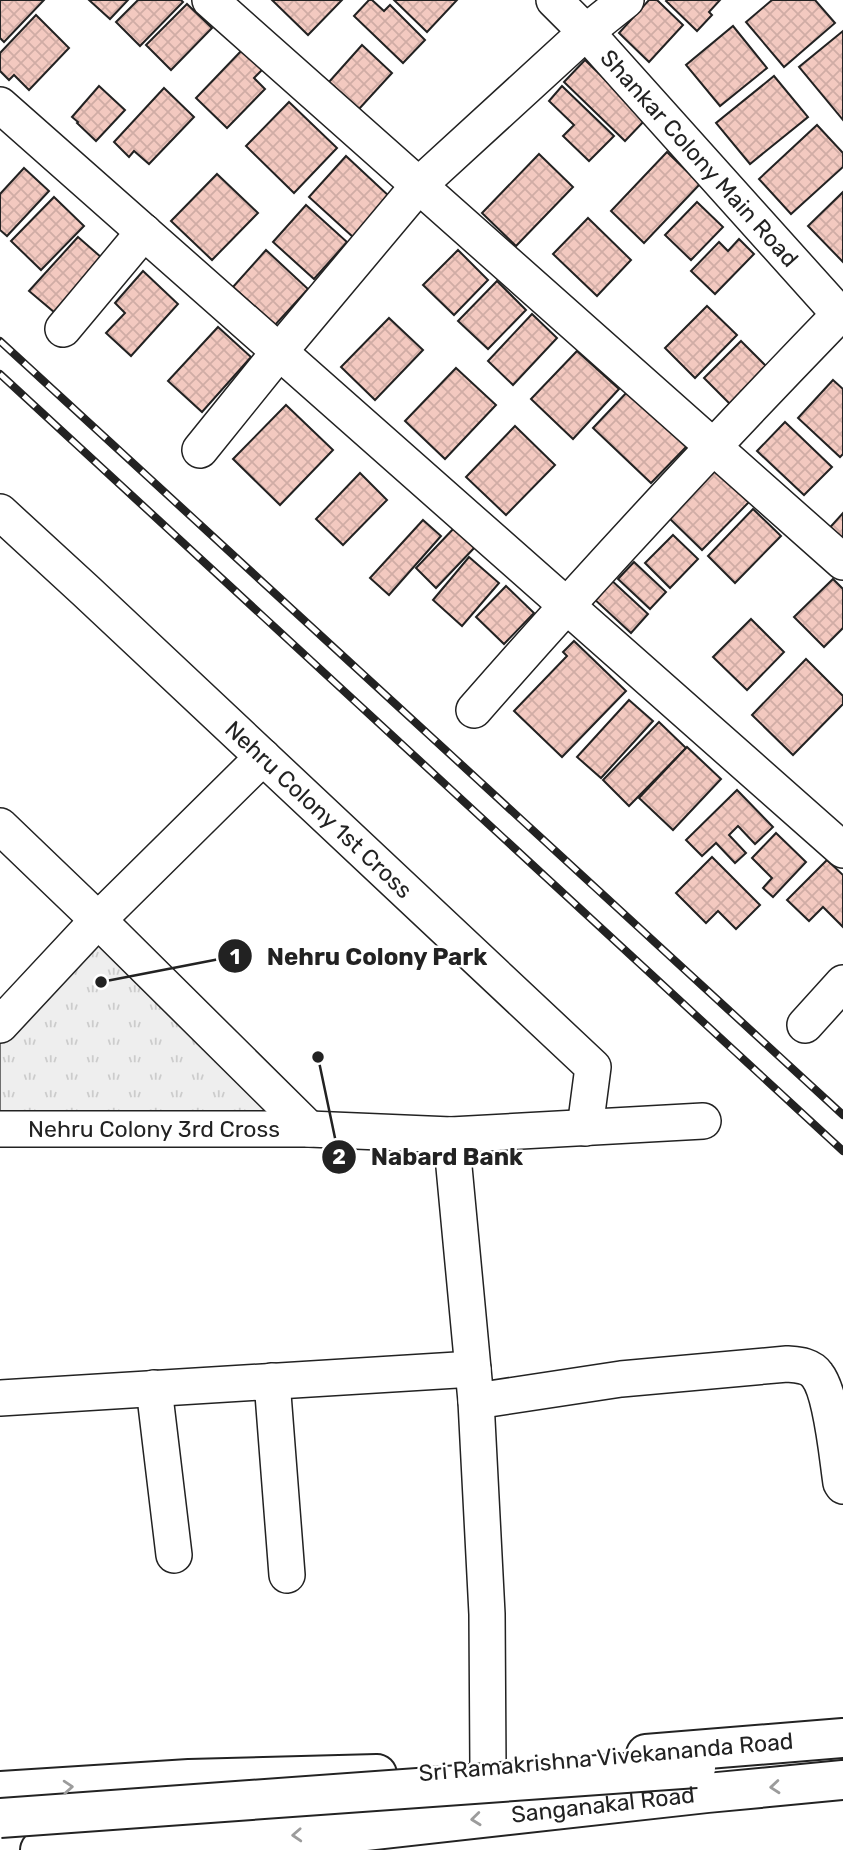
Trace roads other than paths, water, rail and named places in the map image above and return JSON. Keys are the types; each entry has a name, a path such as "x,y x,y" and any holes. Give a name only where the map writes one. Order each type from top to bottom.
{"main road":[{"name":"Sri Ramakrishna Vivekananda Road","path":"370,1774 488,1768 843,1738"},
{"path":"0,1818 843,1756"},
{"path":"0,1791 189,1779 370,1774"},
{"name":"Sanganakal Road","path":"364,1841 707,1793 843,1780"},
{"path":"40,1850 364,1841"}],"street":[{"path":"210,0 843,562"},
{"name":"Shankar Colony Main Road","path":"554,0 586,32 841,316"},
{"path":"200,450 419,185 586,32 626,0"},
{"path":"0,104 843,850"},
{"path":"63,329 144,232"},
{"path":"474,710 712,446 841,316"},
{"name":"Nehru Colony 1st Cross","path":"0,512 593,1067 585,1128"},
{"path":"0,1025 98,920 263,757"},
{"path":"0,825 309,1129"},
{"path":"805,1025 843,982"},
{"name":"Nehru Colony 3rd Cross","path":"0,1129 309,1129 451,1135 703,1121"},
{"path":"451,1135 474,1385 487,1614 488,1768"},
{"path":"0,1398 272,1381 474,1385 621,1380 787,1364 805,1366 817,1374 827,1394 843,1486"},
{"path":"272,1381 288,1575"},
{"path":"154,1388 174,1555"},
{"path":"364,1841 370,1774"}],"railway":[{"path":"0,341 843,1115"},
{"path":"0,374 843,1151"}],"place":[{"name":"Nehru Colony Park","path":"101,982"},
{"name":"Nabard Bank","path":"318,1057"}]}
